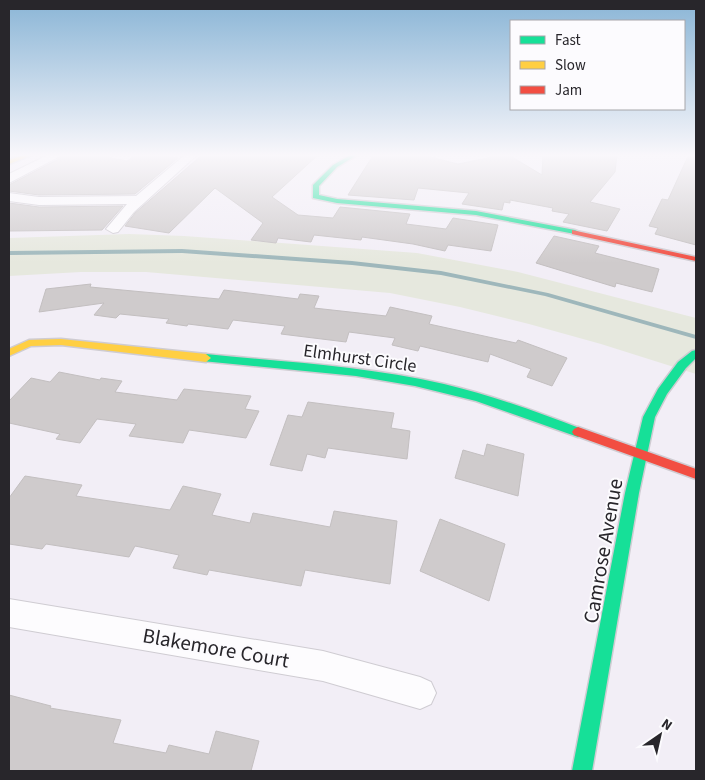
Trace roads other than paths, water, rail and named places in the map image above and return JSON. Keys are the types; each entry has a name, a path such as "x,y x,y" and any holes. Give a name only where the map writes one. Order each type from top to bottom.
{"street":[{"path":"113,229 138,200 149,190"},
{"path":"315,190 316,196 337,201 420,207 485,215 576,232 696,260"},
{"path":"9,197 39,201 138,200"},
{"name":"Elmhurst Circle","path":"9,352 29,343 61,342 384,377 444,388 496,404 696,474"},
{"name":"Camrose Avenue","path":"582,771 632,493 649,417 662,392 682,365 696,353"},
{"name":"Blakemore Court","path":"9,613 323,666 420,692"}],"waterway":[{"path":"9,253 182,251 352,263 441,273 546,294 696,337"}]}
